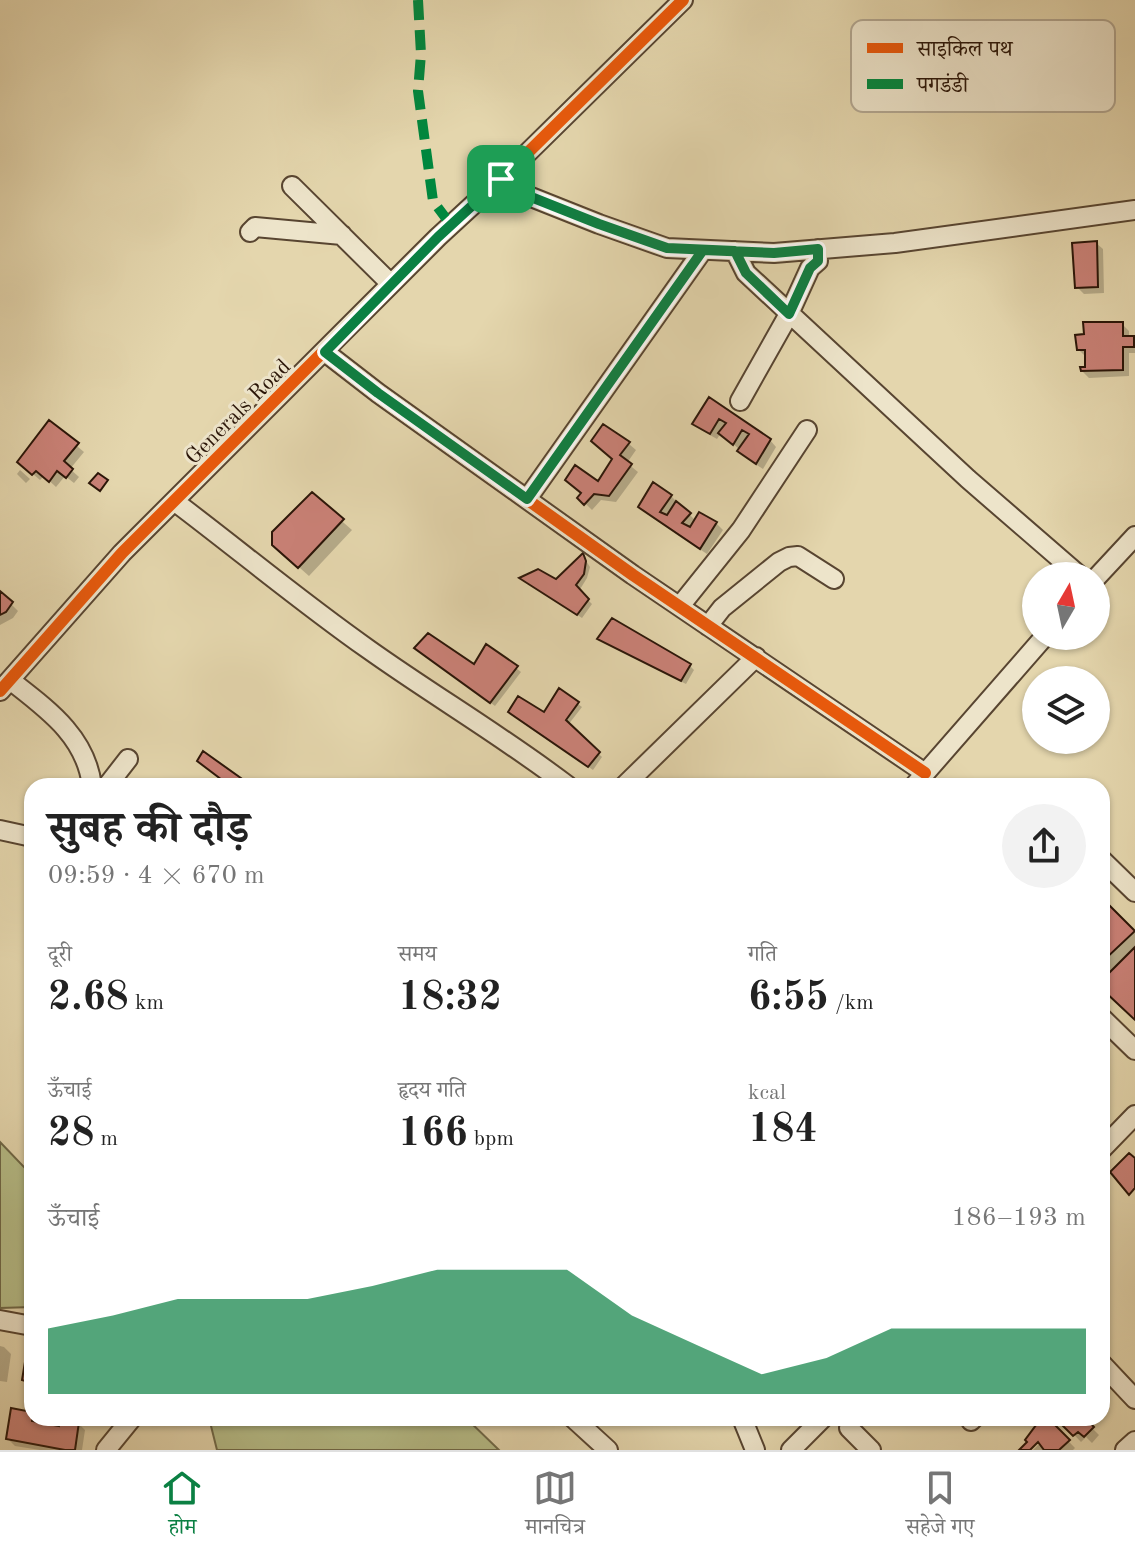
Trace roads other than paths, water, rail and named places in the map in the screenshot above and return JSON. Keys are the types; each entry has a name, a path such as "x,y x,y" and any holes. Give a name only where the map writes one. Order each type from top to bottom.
{"street":[{"name":"Generals Road","path":"5,685 122,553 438,237 683,0"},
{"path":"501,179 526,195 667,248 703,250 774,253 895,243 1135,210"},
{"path":"292,186 391,284"},
{"path":"250,232 255,227 342,235"},
{"path":"740,401 789,314 810,268 818,261 818,249"},
{"path":"527,499 703,250"},
{"path":"735,251 746,273 789,314 957,469 1064,562"},
{"path":"325,352 527,499 756,657 918,778"},
{"path":"680,606 741,530 807,430"},
{"path":"174,501 369,650 558,778"},
{"path":"1110,563 1135,536"},
{"path":"708,626 722,608 789,557 798,556 834,579"},
{"path":"920,778 1033,650"},
{"path":"632,778 756,657"},
{"path":"5,685 53,714 83,752 94,778"},
{"path":"106,778 128,759"},
{"path":"0,830 24,835"},
{"path":"1110,868 1135,892"},
{"path":"1110,1026 1135,1050"},
{"path":"1110,1138 1135,1115"},
{"path":"0,1320 24,1324"},
{"path":"1110,1372 1135,1399"},
{"path":"106,1450 126,1426"},
{"path":"582,1426 608,1450"},
{"path":"745,1426 755,1450"},
{"path":"791,1450 815,1426"},
{"path":"849,1428 871,1450"},
{"path":"1125,1450 1135,1441"}]}
